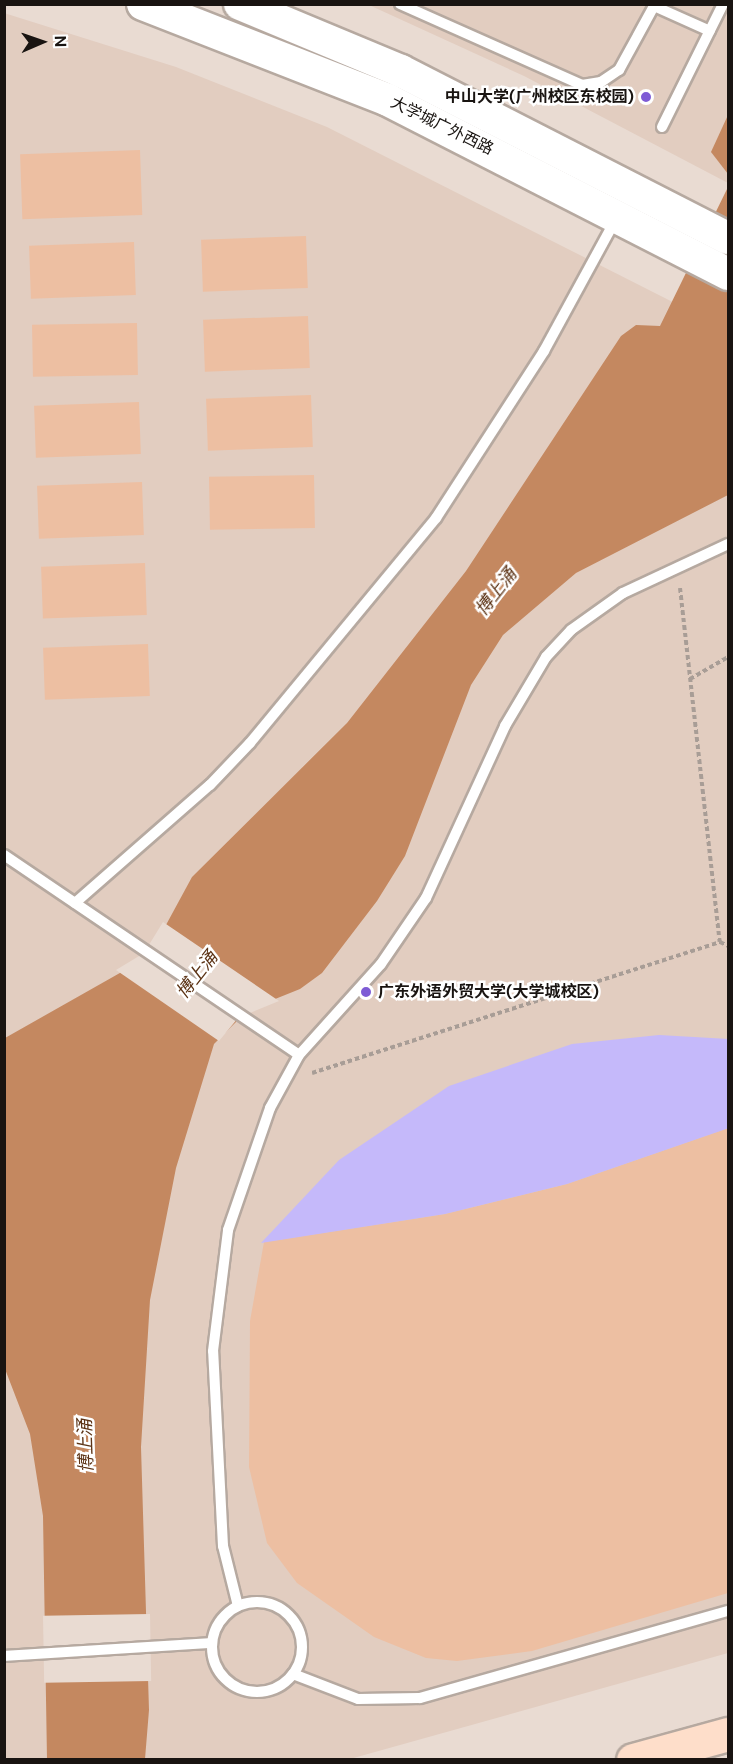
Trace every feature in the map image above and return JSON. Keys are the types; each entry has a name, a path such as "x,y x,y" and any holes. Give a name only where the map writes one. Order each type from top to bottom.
{"main road":[{"name":"大学城广外西路","path":"143,4 388,100 729,274"},
{"name":"大学城广外西路","path":"240,4 401,71 729,238"},
{"path":"633,1760 729,1734"}],"lane":[{"path":"400,4 582,85 601,82 619,70 654,6 710,31"},
{"path":"662,127 723,4"},
{"path":"75,903 210,785 250,742 436,518 544,351 633,188"},
{"path":"238,1606 223,1546 213,1399 217,1289 238,1190 283,1082 299,1055 381,964 426,898 505,726 546,657 594,611 677,564 729,544"},
{"path":"4,855 299,1055"},
{"path":"259,1602 288,1614 302,1643 293,1674 267,1691 237,1687 220,1673 212,1643 218,1625 238,1606 259,1602"},
{"path":"293,1674 358,1699 420,1698 729,1611"},
{"path":"4,1656 212,1643"}],"path":[{"path":"677,564 720,942"},
{"path":"690,679 729,657"},
{"path":"283,1082 720,942 729,946"}],"shaded area":[{"name":"中山大学(广州校区东校园)","path":"369,5 728,5 728,183 524,76"},
{"name":"广东外语外贸大学(大学城校区)","path":"4,13 176,67 327,127 728,330 728,1653 350,1759 5,1759"},
{"path":"140,150 142,215 22,219 20,154"},
{"path":"306,236 308,288 203,292 201,240"},
{"path":"134,242 136,295 31,299 29,246"},
{"path":"308,316 310,368 205,372 203,320"},
{"path":"137,323 138,375 33,377 32,325"},
{"path":"311,395 313,447 208,451 206,399"},
{"path":"139,402 141,454 36,458 34,406"},
{"path":"314,475 315,528 210,530 209,477"},
{"path":"142,482 144,535 39,539 37,486"},
{"path":"145,563 147,615 43,619 41,567"},
{"path":"148,644 150,696 45,700 43,648"},
{"path":"728,1128 728,1593 532,1651 457,1661 426,1658 374,1637 297,1583 267,1543 249,1467 250,1321 264,1242 445,1214 567,1184"}],"water":[{"path":"728,115 728,174 711,152"},
{"name":"博上涌","path":"728,187 728,495 576,573 503,635 471,685 405,856 377,901 322,973 300,989 248,1010 214,1044 176,1168 150,1300 141,1447 149,1710 145,1759 47,1759 43,1516 30,1434 5,1369 5,1038 134,965 160,936 192,877 347,723 466,571 621,336 636,325 660,326"}],"pier":[{"path":"163,922 279,1001 238,1018 219,1041 116,970 144,953"},
{"path":"150,1614 151,1681 44,1683 43,1616"}],"building":[{"path":"659,1035 729,1039 729,1128 567,1184 445,1214 261,1243 339,1160 449,1086 572,1044"}],"place":[{"name":"中山大学(广州校区东校园)","path":"646,97"},
{"name":"广东外语外贸大学(大学城校区)","path":"366,992"}]}
